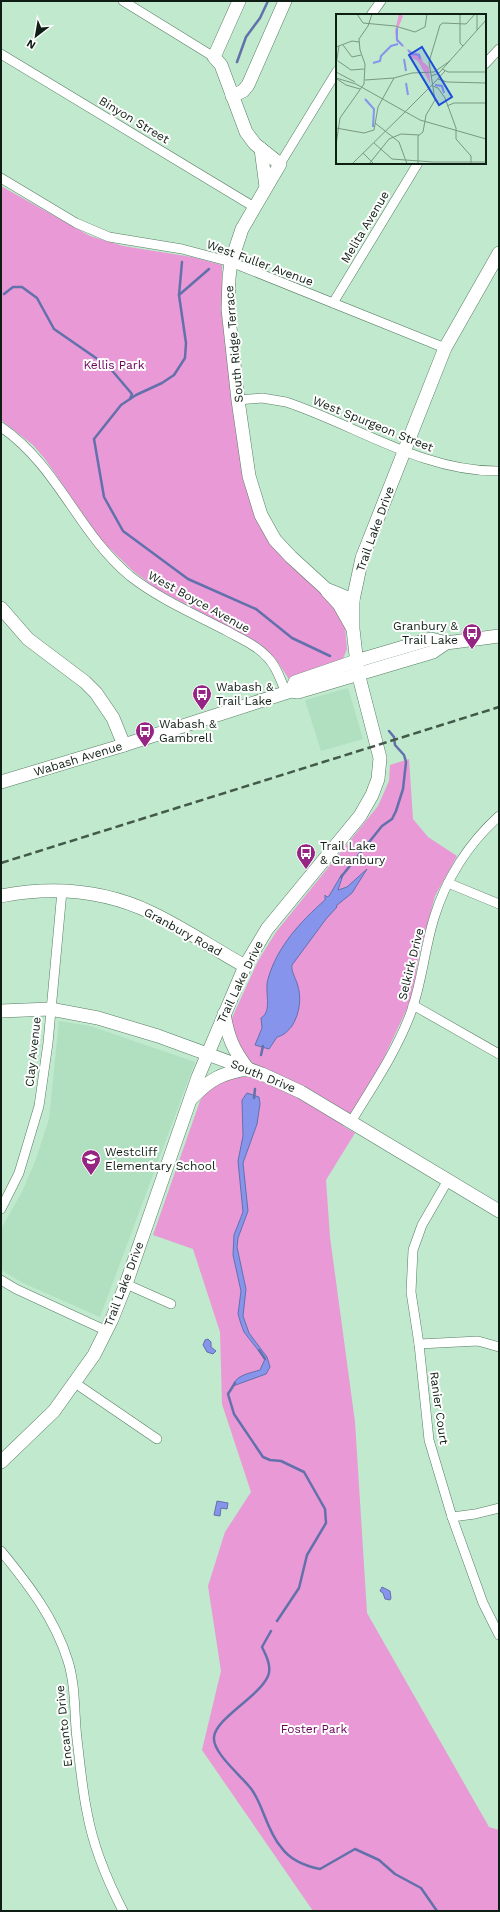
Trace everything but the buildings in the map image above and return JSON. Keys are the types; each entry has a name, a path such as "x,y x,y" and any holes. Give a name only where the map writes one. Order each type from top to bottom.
{"street":[{"path":"123,1 220,62 246,132 260,149 280,164"},
{"path":"214,57 239,1"},
{"path":"232,96 242,92 248,85 285,1"},
{"path":"373,14 381,1"},
{"path":"486,63 499,49"},
{"name":"Binyon Street","path":"1,54 254,207"},
{"name":"South Ridge Terrace","path":"336,73 254,207 240,233 231,262 228,309 238,400 249,476 261,515 275,540 326,590 353,600"},
{"path":"260,149 266,187"},
{"name":"Melita Avenue","path":"333,303 417,164"},
{"name":"West Fuller Avenue","path":"1,178 76,223 109,237 182,249 231,262 445,348"},
{"name":"Trail Lake Drive","path":"1,1462 54,1411 76,1383 94,1355 107,1330 126,1284 207,1055 245,966 260,939 275,919 363,811 375,788 380,772 380,758 357,667 353,629 353,600 362,558 445,348 499,253"},
{"name":"West Spurgeon Street","path":"238,400 262,398 286,402 448,466 468,470 499,471"},
{"name":"West Boyce Avenue","path":"1,427 25,446 42,464 59,486 90,533 120,567 156,594 247,642 262,652 273,664 288,692"},
{"path":"326,590 339,604 353,629"},
{"path":"1,608 28,639 80,678 96,693 113,718 124,745"},
{"path":"357,667 433,652 446,643 499,636"},
{"name":"Wabash Avenue","path":"1,782 124,745 288,692 298,692 357,667"},
{"name":"Selkirk Drive","path":"352,1122 395,1049 414,1005 434,918 448,883 473,843 499,816"},
{"path":"448,883 499,904"},
{"name":"Granbury Road","path":"1,896 29,891 62,891 101,895 152,913 245,966"},
{"name":"Clay Avenue","path":"1,1209 19,1173 34,1130 39,1104 46,1058 62,891"},
{"path":"414,1005 499,1054"},
{"name":"South Drive","path":"1,1011 50,1009 98,1018 158,1036 248,1069 301,1092 499,1211"},
{"path":"190,1101 204,1086 217,1077 231,1072 248,1069 230,1042 224,1014"},
{"name":"Ranier Court","path":"448,1180 422,1225 413,1250 411,1292 419,1344 429,1440 452,1517 483,1604 499,1635"},
{"path":"1,1280 16,1289 107,1330"},
{"path":"126,1284 171,1304"},
{"path":"419,1344 478,1341 499,1347"},
{"path":"76,1383 157,1439"},
{"path":"452,1517 475,1514 499,1508"},
{"name":"Encanto Drive","path":"1,1551 42,1604 57,1633 68,1662 73,1688 77,1739 87,1811 108,1881 123,1911"}],"shaded area":[{"path":"348,688 363,739 321,751 305,700"},
{"name":"Westcliff Elementary School","path":"59,1021 90,1026 195,1062 100,1317 23,1283 1,1270 1,1229 22,1192 36,1159 49,1119"}],"green space":[{"name":"Kellis Park","path":"1,186 90,236 123,246 192,257 222,265 223,320 252,506 327,595 345,628 347,649 343,659 293,679 289,679 275,658 260,644 157,589 132,570 101,540 45,459 33,445 1,420"},
{"name":"Foster Park","path":"409,759 413,819 428,837 457,856 435,896 419,956 412,998 381,1064 343,1126 355,1133 326,1180 330,1237 355,1422 367,1613 489,1827 499,1830 499,1911 313,1911 202,1750 221,1671 208,1586 225,1532 251,1492 222,1404 220,1332 193,1249 153,1235 200,1101 207,1091 231,1077 250,1077 254,1064 239,1051 231,1020 258,961 276,932 378,806 389,781 390,765"}],"water":[{"path":"367,869 352,893 336,906 337,907 326,919 292,965 299,988 300,999 297,1016 292,1026 281,1036 277,1037 269,1049 255,1045 262,1028 261,1018 267,1011 268,979 277,956 283,946 298,926 325,900 325,895 327,897 329,896 342,874 343,875 338,890 347,887"},
{"path":"247,1093 259,1097 260,1104 257,1124 243,1163 248,1211 238,1238 237,1247 246,1289 243,1316 249,1333 267,1357 270,1367 266,1374 233,1386 234,1382 240,1377 260,1370 265,1359 244,1332 241,1324 238,1314 241,1291 233,1255 234,1235 243,1212 238,1161 243,1136 242,1100"},
{"path":"208,1339 211,1342 211,1347 216,1351 213,1354 207,1352 203,1345 205,1340"},
{"path":"217,1501 228,1503 227,1509 221,1508 220,1516 214,1515"},
{"path":"382,1587 390,1591 390,1600 385,1599 383,1593 380,1591"}],"waterway":[{"path":"237,62 246,37 260,18 268,1"},
{"path":"182,262 179,295 186,343 185,358 174,375 162,383 136,395 121,405 94,439 104,497 123,531 188,579 256,609 292,638 330,656"},
{"path":"179,295 209,269"},
{"path":"4,294 13,287 22,287 37,298 54,329 109,367 132,394 130,399"},
{"path":"341,877 382,826 392,819 396,811 403,789 406,762 404,755 395,745 394,737 389,731"},
{"path":"261,1055 263,1046"},
{"path":"254,1098 255,1089"},
{"path":"259,1350 265,1359"},
{"path":"235,1383 228,1394 234,1414 263,1457 270,1460 281,1461 304,1472 325,1509 326,1523 307,1555 299,1588 277,1621"},
{"path":"271,1631 262,1647 269,1665 268,1676 256,1692 222,1722 214,1737 218,1750 229,1765 252,1790 276,1841 293,1859 303,1864 320,1869 355,1849 379,1860 395,1874 421,1888 437,1911"}],"railway":[{"path":"1,863 499,707"}],"place":[{"name":"Granbury & Trail Lake","path":"472,650"},
{"name":"Wabash & Trail Lake","path":"202,711"},
{"name":"Wabash & Gambrell","path":"145,748"},
{"name":"Trail Lake & Granbury","path":"306,870"},
{"name":"Westcliff Elementary School","path":"91,1176"}]}
